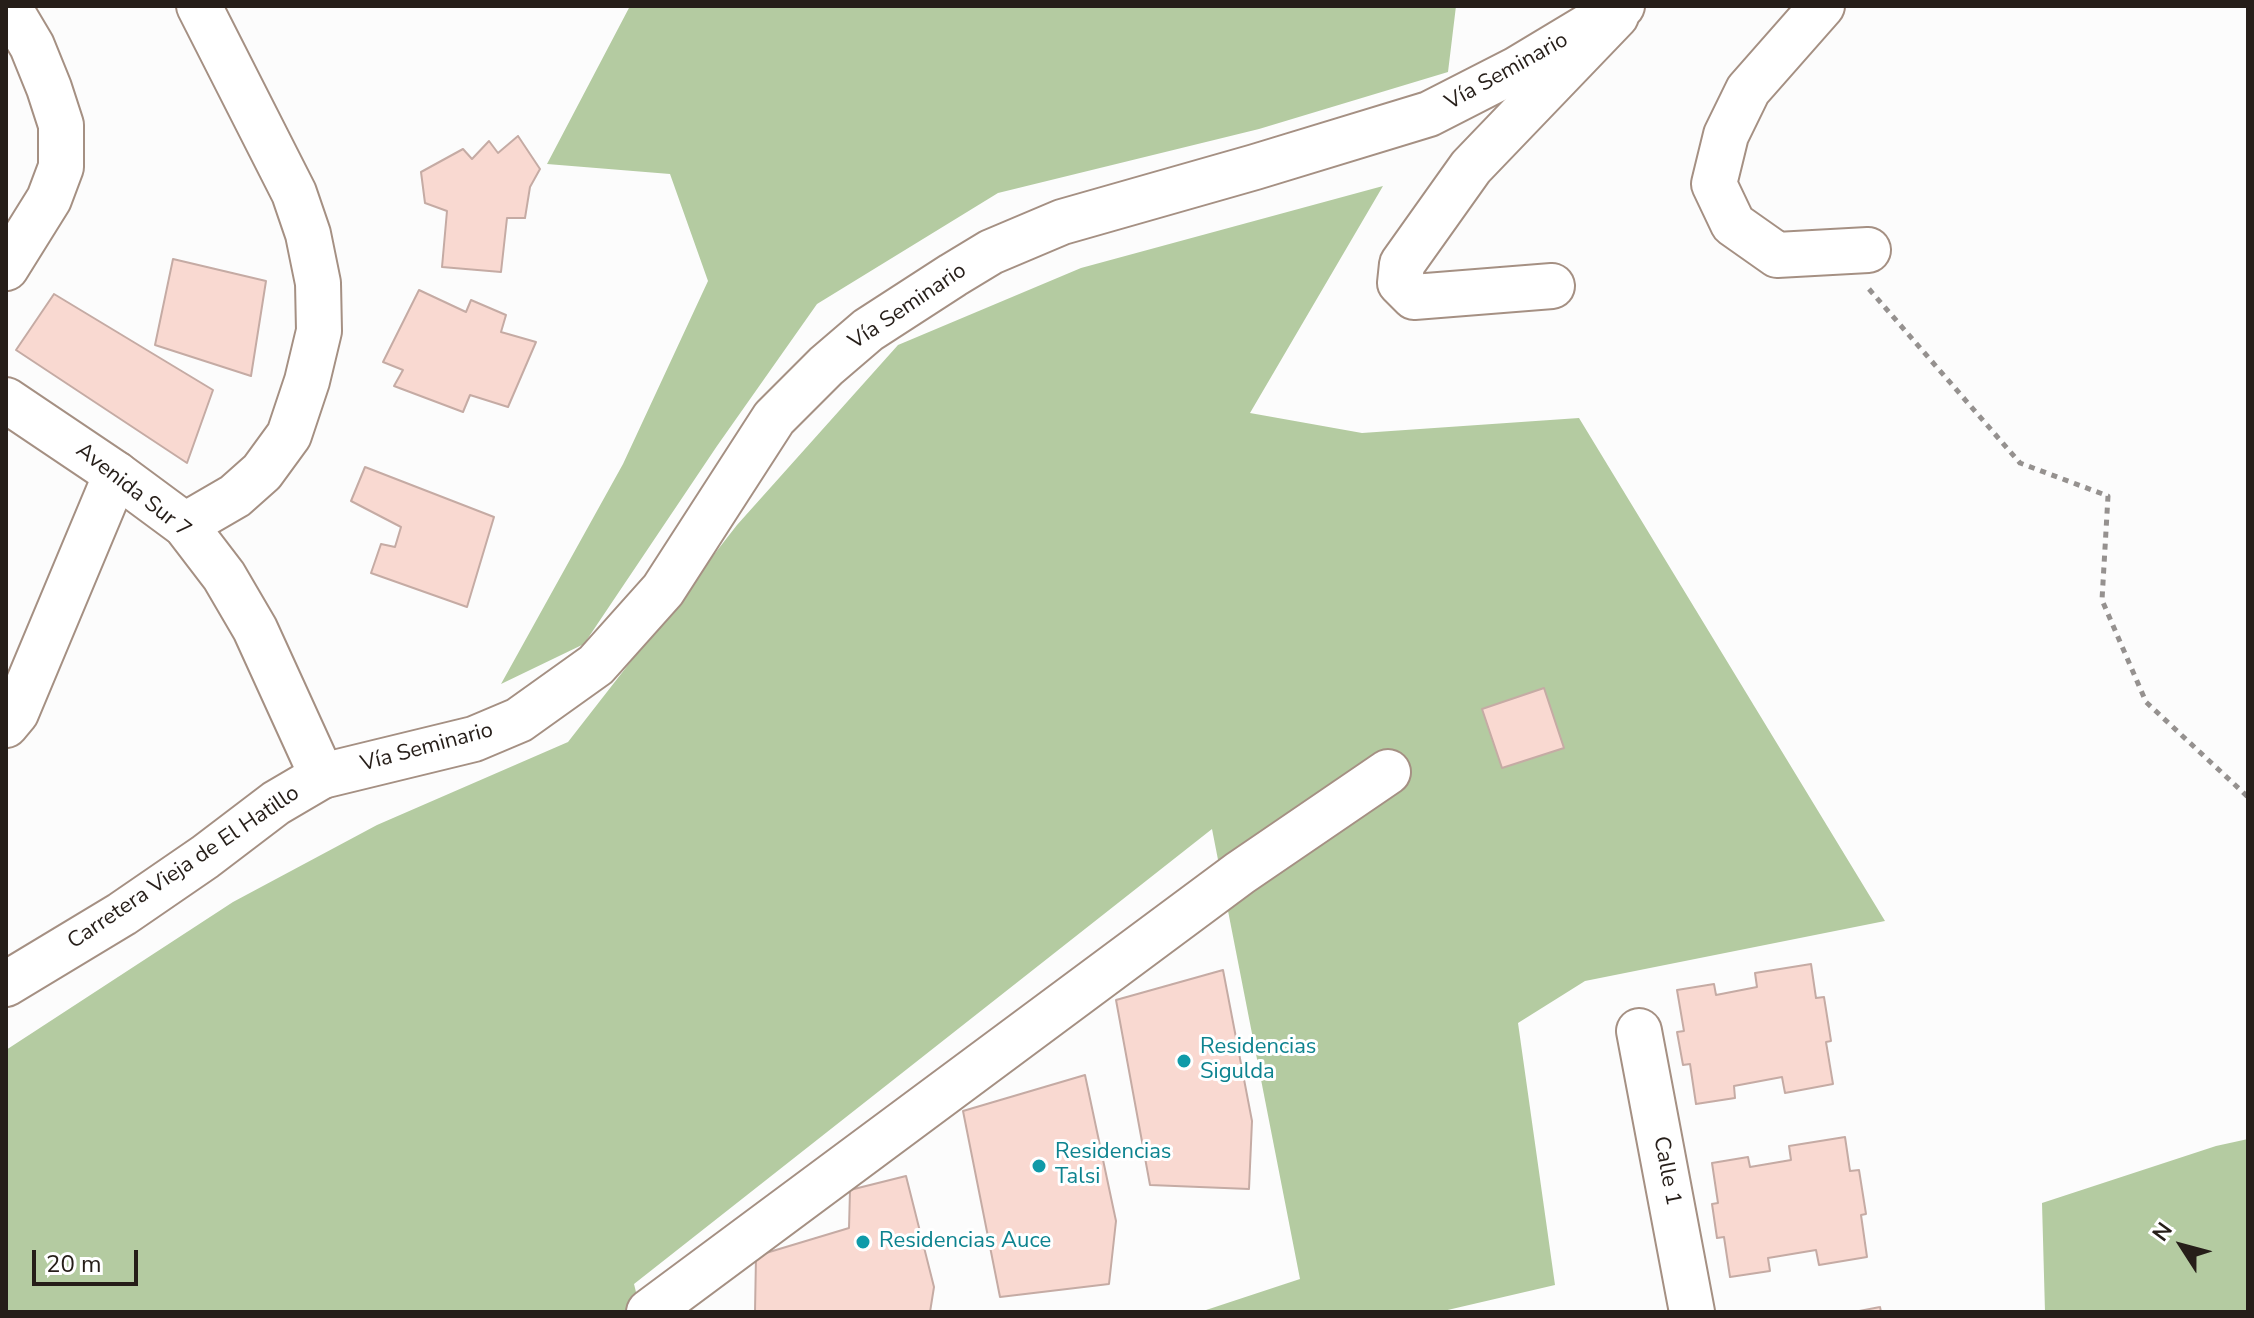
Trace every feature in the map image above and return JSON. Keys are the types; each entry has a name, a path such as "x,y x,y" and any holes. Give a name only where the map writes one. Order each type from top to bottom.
{"street":[{"path":"6,6 32,46 61,125 61,167 49,199 6,268"},
{"path":"185,525 244,488 262,472 289,435 319,331 318,283 308,234 294,193 199,6"},
{"path":"1552,286 1414,297 1400,283 1402,264 1471,167 1624,6"},
{"name":"Vía Seminario","path":"322,776 474,739 519,720 596,665 663,590 774,418 826,366 868,330 978,260 1062,222 1429,114 1517,69 1624,6"},
{"path":"1822,6 1748,90 1726,135 1714,184 1733,224 1777,255 1852,251"},
{"name":"Avenida Sur 7","path":"6,400 185,525 224,576 255,629 322,776"},
{"path":"6,725 16,713 116,474"},
{"path":"649,1312 1240,873 1388,772"},
{"name":"Carretera Vieja de El Hatillo","path":"6,984 122,914 276,803 322,776"},
{"name":"Calle 1","path":"1639,1031 1692,1312"}],"path":[{"path":"1852,251 2020,463 2108,496 2102,600 2146,702 2248,797"}],"green space":[{"path":"630,6 1456,6 1448,72 1259,129 998,193 817,304 584,644 501,684 623,464 708,281 670,174 547,164"},
{"path":"1383,186 1250,413 1362,433 1579,418 1885,921 1585,981 1518,1023 1555,1285 1439,1312 1200,1312 1300,1279 1212,829 634,1284 641,1312 6,1312 6,1050 233,902 377,825 568,742 737,525 898,345 1081,268"},
{"path":"2248,1139 2248,1312 2045,1312 2042,1203 2216,1146"}],"building":[{"path":"518,136 540,169 530,187 525,218 507,218 501,272 442,267 447,211 425,203 421,172 463,149 472,159 489,141 498,153"},
{"path":"173,259 266,281 251,376 155,345"},
{"path":"419,290 466,312 471,300 506,315 501,332 536,342 508,407 470,395 463,412 394,386 403,370 383,362"},
{"path":"54,294 213,390 187,463 16,350"},
{"path":"365,467 494,517 467,607 371,573 381,544 395,547 401,527 351,501"},
{"path":"1544,688 1564,748 1502,768 1482,709"},
{"path":"1811,964 1816,998 1824,997 1831,1041 1826,1042 1833,1084 1785,1093 1782,1077 1734,1086 1735,1098 1696,1104 1690,1064 1683,1065 1677,1032 1684,1031 1677,990 1714,984 1716,995 1757,987 1755,973"},
{"name":"Residencias Sigulda","path":"1223,970 1252,1121 1249,1189 1150,1185 1116,1000"},
{"name":"Residencias Talsi","path":"1085,1075 1116,1221 1109,1284 1000,1297 963,1111"},
{"path":"1845,1137 1850,1171 1859,1170 1866,1214 1861,1215 1867,1257 1819,1265 1816,1250 1768,1258 1770,1271 1730,1277 1724,1237 1717,1238 1712,1204 1718,1203 1712,1163 1748,1157 1750,1167 1791,1160 1789,1146"},
{"name":"Residencias Auce","path":"906,1176 934,1287 930,1312 755,1312 756,1256 849,1228 850,1190"},
{"path":"1880,1307 1881,1312 1854,1312"}],"place":[{"name":"Residencias Sigulda","path":"1184,1061"},
{"name":"Residencias Talsi","path":"1039,1166"},
{"name":"Residencias Auce","path":"863,1242"}]}
